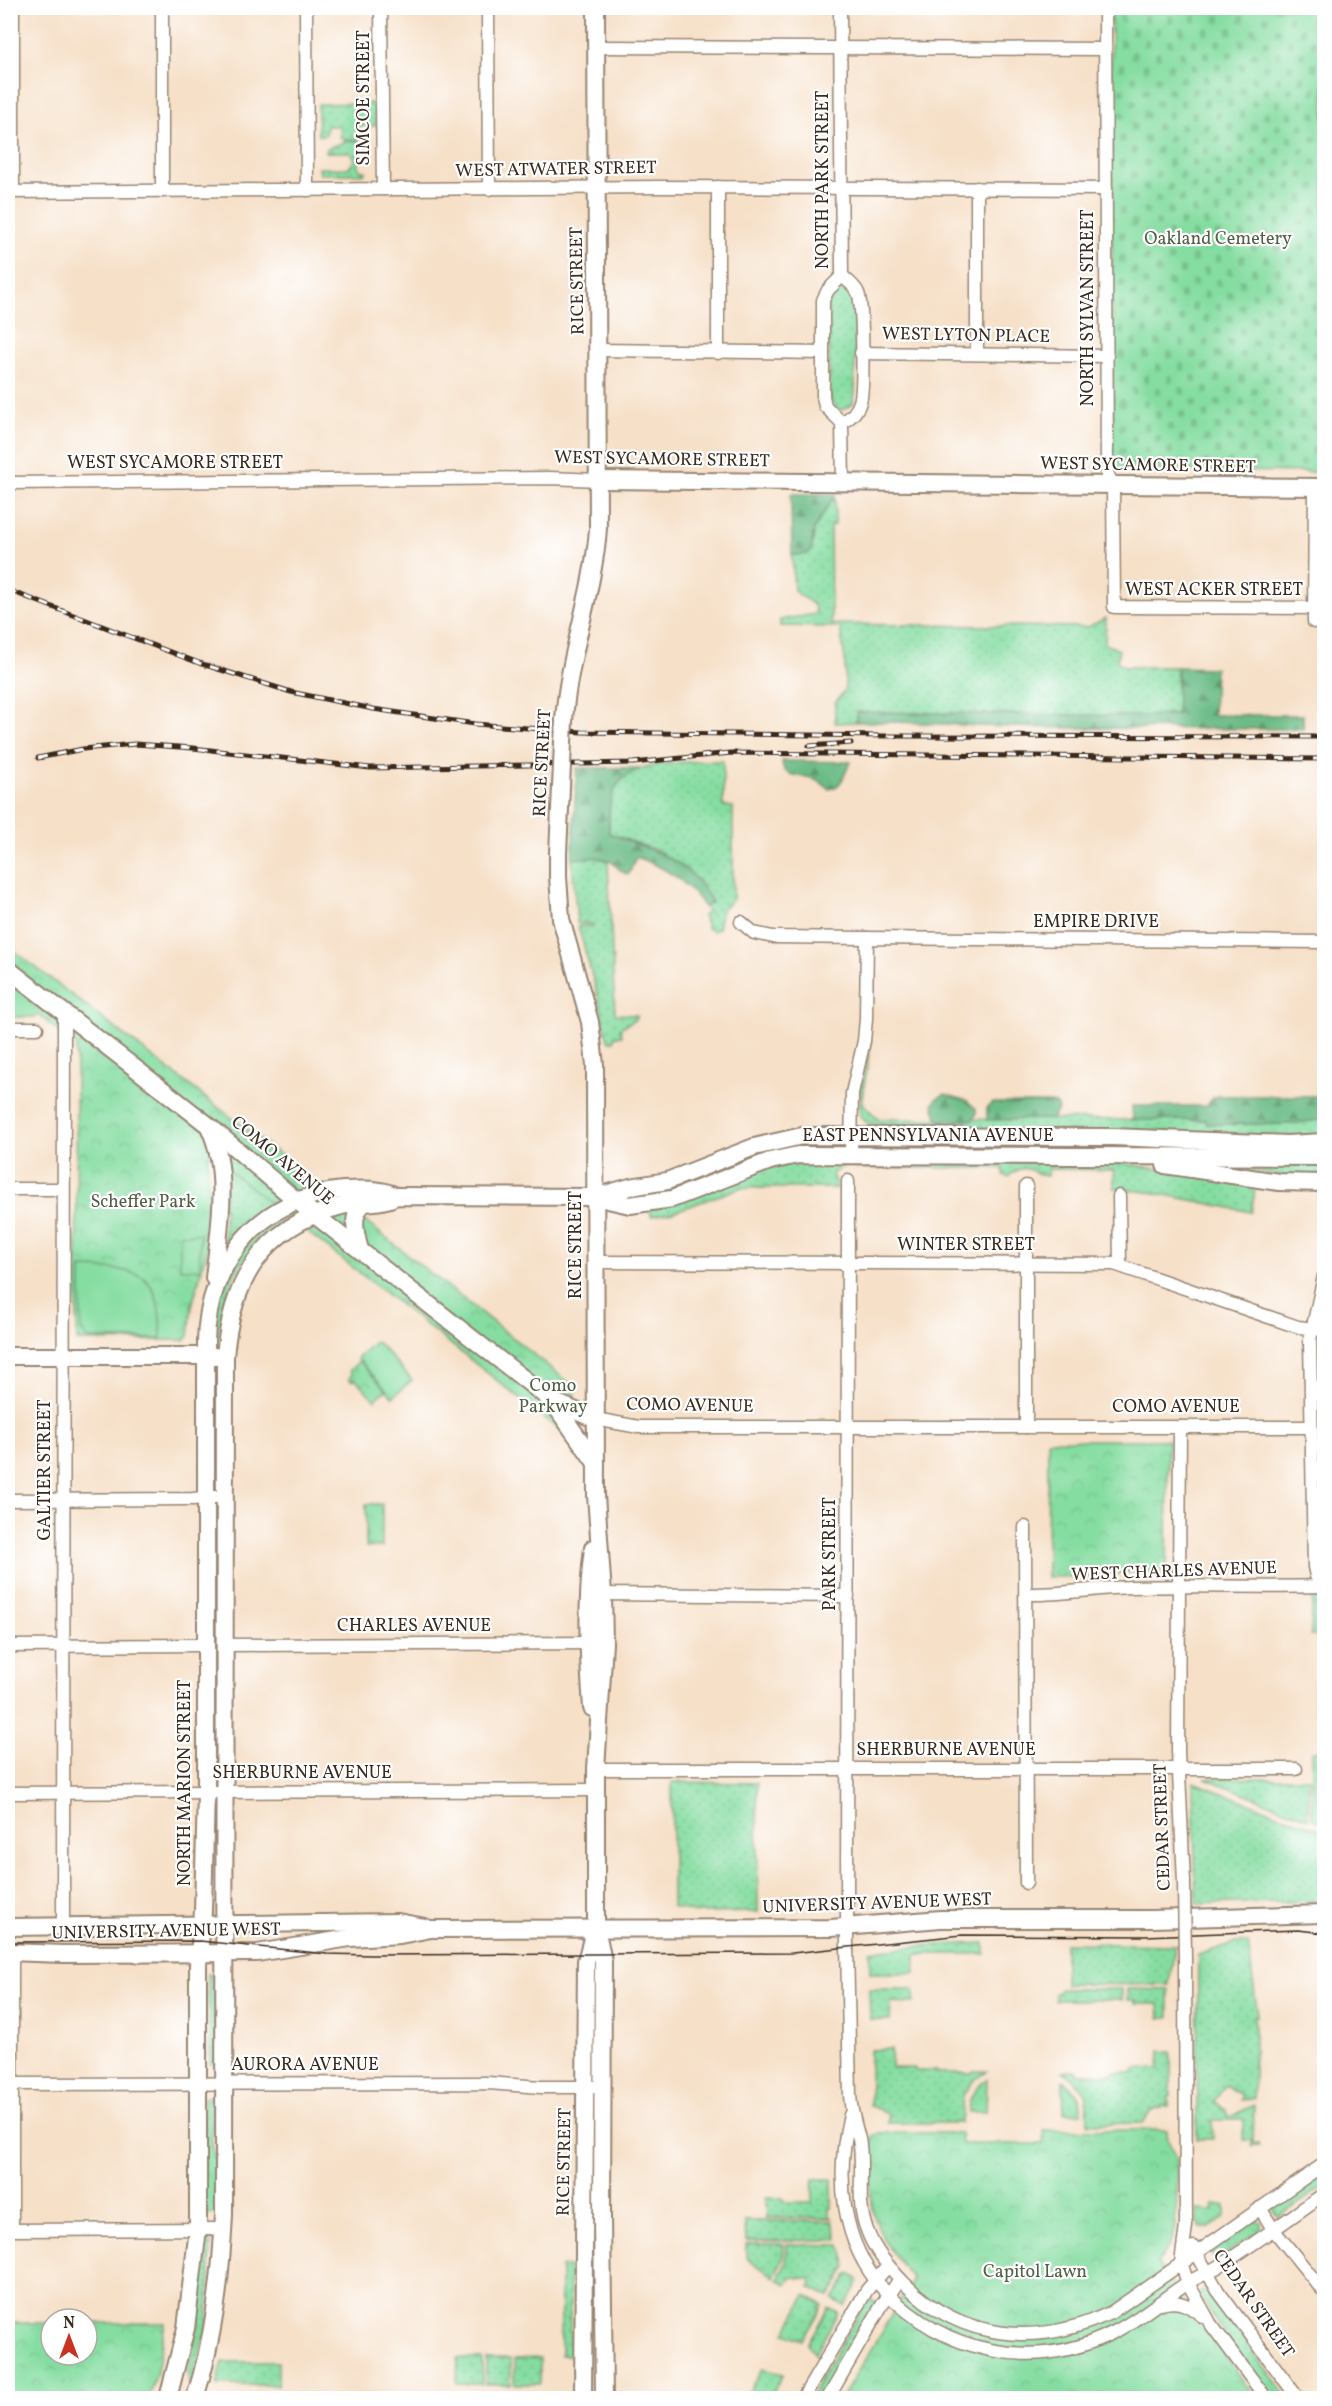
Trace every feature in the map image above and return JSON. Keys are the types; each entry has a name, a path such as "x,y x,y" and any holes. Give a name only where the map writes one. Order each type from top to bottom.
{"main road":[{"name":"RICE STREET","path":"583,2398 583,2249 603,1961 596,1927 596,1098 593,1038 561,919 558,853 564,721 569,673 596,554 599,480 596,8"},
{"name":"WEST SYCAMORE STREET","path":"599,480 1320,487"},
{"name":"COMO AVENUE","path":"8,969 208,1125 297,1201 552,1401 595,1419"},
{"path":"208,1125 216,1142 220,1168 220,1234 212,1295"},
{"name":"EAST PENNSYLVANIA AVENUE","path":"596,1197 630,1187 673,1180 772,1141 802,1136 1113,1137 1296,1144 1324,1142"},
{"name":"EAST PENNSYLVANIA AVENUE","path":"596,1197 630,1205 655,1202 685,1195 770,1161 798,1155 1324,1157"},
{"path":"1108,1156 1279,1182 1324,1183"},
{"name":"NORTH MARION STREET","path":"168,2398 192,2298 198,2229 199,1954 206,1792 206,1332 212,1295 226,1262 244,1238 266,1219 297,1201 347,1190 384,1190 397,1196"},
{"path":"185,2334 184,2380 195,2396 212,2335 219,2290 223,2229 225,1357 231,1310 250,1268 279,1236 298,1222 339,1206 385,1202 397,1196 596,1197"},
{"path":"360,1250 355,1217 359,1208 366,1202"},
{"path":"8,1356 225,1357"},
{"path":"552,1401 596,1463"},
{"name":"UNIVERSITY AVENUE WEST","path":"10,1952 223,1954 272,1952 350,1938 400,1935 432,1929 847,1928 941,1919 1152,1919 1324,1914"},
{"name":"UNIVERSITY AVENUE WEST","path":"8,1927 398,1922 432,1929"},
{"name":"RICE STREET","path":"594,2087 604,2398"}],"street":[{"path":"10,191 10,46 14,8"},
{"path":"162,8 162,191"},
{"path":"306,8 307,190"},
{"name":"SIMCOE STREET","path":"381,8 383,189"},
{"path":"488,8 489,189"},
{"name":"NORTH PARK STREET","path":"840,8 842,276 828,290 823,300 823,396 825,406 842,423"},
{"name":"NORTH SYLVAN STREET","path":"1105,8 1107,473 1113,485 1114,608"},
{"path":"596,47 1105,49"},
{"path":"718,187 718,353"},
{"name":"WEST ATWATER STREET","path":"10,191 718,187 1106,189"},
{"path":"977,188 978,354"},
{"path":"842,276 858,291 861,300 861,399 854,414 842,423 843,482"},
{"path":"598,351 823,353"},
{"name":"WEST LYTON PLACE","path":"861,353 1107,356"},
{"name":"WEST SYCAMORE STREET","path":"8,483 549,478 599,480"},
{"path":"1314,622 1319,608 1320,487"},
{"name":"WEST ACKER STREET","path":"1114,608 1319,608"},
{"name":"EMPIRE DRIVE","path":"741,922 754,933 773,937 1324,942"},
{"path":"851,1154 852,1093 864,1041 866,1019 867,938"},
{"name":"GALTIER STREET","path":"63,1927 64,1013"},
{"path":"8,1028 37,1028"},
{"name":"PARK STREET","path":"848,1181 847,1928 851,2114"},
{"path":"1026,1186 1026,1426"},
{"path":"8,1189 63,1189"},
{"path":"1119,1196 1120,1265"},
{"name":"WINTER STREET","path":"596,1262 1120,1265 1298,1328 1324,1330"},
{"path":"1324,1276 1311,1329 1311,1427 1319,1489 1314,1567 1316,1576 1324,1585"},
{"name":"COMO AVENUE","path":"595,1419 639,1426 1311,1427"},
{"name":"CEDAR STREET","path":"1180,1427 1179,1768 1184,1882 1186,2226 1181,2263 1188,2283 1210,2324 1266,2398"},
{"path":"8,1500 225,1496"},
{"path":"1025,1527 1026,1882"},
{"name":"WEST CHARLES AVENUE","path":"1026,1594 1046,1595 1120,1587 1324,1585"},
{"path":"596,1594 848,1596"},
{"name":"CHARLES AVENUE","path":"225,1645 596,1643"},
{"path":"8,1646 205,1645"},
{"name":"SHERBURNE AVENUE","path":"596,1769 848,1767 1296,1769"},
{"name":"SHERBURNE AVENUE","path":"8,1793 596,1790"},
{"path":"10,1952 10,2230 223,2229"},
{"name":"AURORA AVENUE","path":"10,2084 488,2083 542,2087 594,2087"},
{"path":"851,2114 859,2140 862,2210 865,2227 877,2250 888,2266 924,2301 961,2322 996,2332 1035,2334 1064,2330 1095,2320 1127,2303 1195,2252 1324,2164"},
{"path":"851,2114 844,2141 845,2213 859,2256 875,2279 908,2313 941,2334 979,2348 1025,2354 1056,2352 1097,2340 1121,2328 1188,2283 1207,2273 1324,2194"},
{"path":"1260,2208 1273,2229 1324,2292"},
{"name":"CEDAR STREET","path":"1186,2226 1195,2252 1218,2291 1298,2398"},
{"path":"803,2398 875,2279 888,2266"},
{"path":"828,2398 900,2279"},
{"path":"1154,2306 1170,2301 1183,2303 1193,2308 1210,2324"}],"green space":[{"name":"Oakland Cemetery","path":"1111,8 1324,8 1324,472 1113,470"},
{"path":"376,103 376,126 358,126 358,139 343,140 343,137 339,137 341,129 338,126 327,126 325,135 318,135 318,104"},
{"path":"346,141 359,141 359,168 361,171 366,171 364,174 320,174 319,168 348,168 353,163 354,157 349,152 326,152 326,149"},
{"path":"835,290 850,291 855,300 855,394 853,404 842,410 836,409 830,399 828,302"},
{"path":"791,494 835,494 835,499 831,501 814,529 811,551 807,554 792,555"},
{"path":"835,499 835,525 830,525 831,624 1088,627 1106,618 1105,644 1119,650 1117,661 1125,667 1177,667 1177,713 1145,716 858,712 856,722 835,723 835,703 845,690 845,659 840,627 780,626 780,620 816,614 814,605 794,591 792,555 807,554 813,543 814,529 831,500"},
{"path":"1177,667 1215,668 1213,715 1303,715 1303,729 1043,728 856,722 857,712 1145,716 1177,714"},
{"path":"723,761 723,806 733,807 733,899 722,909 718,928 713,931 707,928 703,915 708,912 704,907 712,902 661,852 609,833 610,801 615,788 623,778 647,767"},
{"path":"782,761 851,762 841,782 829,789 812,778 790,774 783,767"},
{"path":"577,768 641,768 622,780 616,787 610,803 609,833 655,851 680,865 692,874 712,902 704,907 683,882 656,865 636,857 629,874 605,859 591,857 572,859"},
{"path":"592,856 608,861 615,1014 637,1015 636,1019 620,1028 622,1036 615,1036 614,1041 608,1041 578,926 593,926 593,924 577,923 572,859"},
{"path":"8,946 309,1177 576,1388 569,1437 208,1154 209,1242 192,1306 189,1336 185,1340 77,1341 76,1045 37,1014 35,1017 8,1017"},
{"path":"871,1041 862,1100 878,1119 1206,1120 1207,1124 1290,1124 1324,1119 1324,1136 945,1130 867,1123 860,1116 860,1089"},
{"path":"945,1094 967,1101 976,1109 976,1115 972,1120 938,1120 933,1105 936,1099"},
{"path":"1218,1096 1324,1096 1324,1119 1290,1124 1207,1124 1206,1120 1133,1120 1132,1106 1206,1106"},
{"path":"992,1103 1053,1103 1058,1110 1052,1119 987,1120 987,1108"},
{"path":"802,1161 1123,1163 1256,1185 1251,1212 1155,1193 1114,1188 1114,1170 1048,1169 1047,1176 1029,1169 1020,1169 1008,1177 1003,1175 1003,1168 857,1168 846,1166 832,1174 837,1188 740,1188 673,1212 651,1216 650,1209 764,1169"},
{"path":"1324,1163 1324,1177 1285,1176 1206,1164"},
{"path":"224,1167 275,1205 224,1254"},
{"path":"287,1212 292,1214 263,1238 240,1266 225,1299 218,1337 213,1340 216,1299 244,1246"},
{"path":"180,1234 200,1234 200,1269 180,1269"},
{"path":"81,1268 120,1270 144,1278 152,1287 157,1299 161,1339 88,1339 81,1330"},
{"path":"376,1341 412,1380 393,1397 357,1358"},
{"path":"359,1361 386,1390 375,1400 355,1379 351,1381 349,1378 352,1375 350,1370"},
{"path":"1048,1440 1168,1440 1167,1572 1121,1572 1112,1576 1047,1577"},
{"path":"366,1504 382,1504 382,1547 366,1547"},
{"path":"1313,1596 1324,1596 1324,1637 1311,1636"},
{"path":"1312,1751 1324,1751 1324,1823 1312,1817"},
{"path":"1205,1778 1309,1778 1308,1818"},
{"path":"672,1782 757,1783 758,1912 696,1913 672,1907"},
{"path":"1193,1782 1324,1831 1324,1901 1196,1904"},
{"path":"985,1943 985,1954 915,1954 915,1973 870,1973 870,1951 930,1945"},
{"path":"1065,1943 1174,1945 1169,1985 1065,1984"},
{"path":"1234,1943 1248,1943 1257,2010 1257,2016 1254,2016 1254,2099 1240,2100 1242,2096 1226,2085 1214,2101 1226,2110 1227,2116 1232,2116 1254,2105 1253,2143 1259,2146 1251,2146 1251,2140 1243,2140 1243,2120 1212,2120 1213,2139 1197,2139 1198,1955"},
{"path":"208,1974 213,1975 219,2064 210,2064"},
{"path":"869,1989 914,1989 914,2003 891,2002 890,2020 870,2020"},
{"path":"1060,1989 1122,1989 1122,2000 1055,2000 1055,1993"},
{"path":"1127,1989 1169,1990 1169,2018 1160,2018 1159,2004 1135,2004 1135,2000 1127,2000"},
{"path":"891,2049 891,2068 915,2068 915,2071 936,2071 936,2073 987,2071 974,2080 963,2095 961,2123 888,2123 888,2115 870,2106 870,2050"},
{"path":"1160,2051 1171,2052 1169,2106 1162,2106 1162,2108 1151,2111 1143,2123 1088,2124 1085,2094 1079,2083 1063,2071 1076,2071 1077,2074 1113,2074 1114,2072 1135,2072 1135,2068 1159,2069"},
{"path":"987,2079 986,2112 968,2112 973,2093"},
{"path":"1063,2080 1077,2094 1082,2113 1064,2113"},
{"path":"204,2097 212,2097 212,2142 219,2182 217,2211 214,2214 204,2214"},
{"name":"Capitol Lawn","path":"1044,2130 1167,2130 1168,2141 1177,2160 1176,2208 1172,2239 1157,2263 1256,2398 842,2398 913,2279 886,2243 875,2218 870,2184 872,2137 877,2133 960,2133 961,2144 1043,2144"},
{"path":"1324,2170 1324,2186 1279,2217 1271,2207"},
{"path":"814,2179 832,2179 832,2208 829,2208 829,2216 833,2218 767,2218 766,2198 783,2198 784,2202 812,2202"},
{"path":"1214,2205 1225,2205 1225,2218 1209,2228 1201,2227 1197,2210 1213,2211"},
{"path":"1255,2219 1261,2222 1261,2230 1222,2256 1212,2255 1211,2248"},
{"path":"745,2221 833,2221 838,2240 746,2241"},
{"path":"203,2243 211,2244 208,2323 191,2386 187,2375 201,2313"},
{"path":"784,2244 783,2258 774,2277 746,2257 746,2245"},
{"path":"787,2244 841,2245 847,2267 829,2297 810,2287 811,2279 792,2277 787,2284 778,2279 786,2263"},
{"path":"561,2267 570,2267 570,2355 561,2355"},
{"path":"851,2273 859,2281 845,2306 833,2299"},
{"path":"1204,2289 1208,2291 1288,2398 1272,2398 1230,2342 1200,2296 1200,2291"},
{"path":"806,2295 823,2305 803,2340 785,2333"},
{"path":"868,2298 878,2303 822,2398 809,2398"},
{"path":"829,2308 838,2313 815,2354 808,2344"},
{"path":"8,2323 39,2323 39,2367 99,2367 99,2323 165,2323 157,2372 149,2398 8,2398"},
{"path":"458,2358 482,2359 482,2384 457,2384"},
{"path":"540,2358 540,2384 515,2384 515,2359"},
{"path":"486,2359 511,2359 511,2384 486,2384"},
{"path":"223,2362 278,2362 278,2385 217,2385"},
{"path":"762,2369 783,2374 770,2398 745,2398"}],"tram line":[{"path":"8,1942 200,1941 327,1954 371,1955 792,1953 962,1935 1145,1936 1298,1930 1324,1933"}],"railway":[{"path":"8,590 199,663 291,692 373,709 475,724 582,732 885,736 1324,737"},
{"path":"809,746 851,743"},
{"path":"38,758 83,749 135,744 193,748 370,768 633,763 731,753 1324,759"}],"park label":[{"name":"Scheffer Park","path":"143,1202"},
{"name":"Como Parkway","path":"553,1396"}]}
